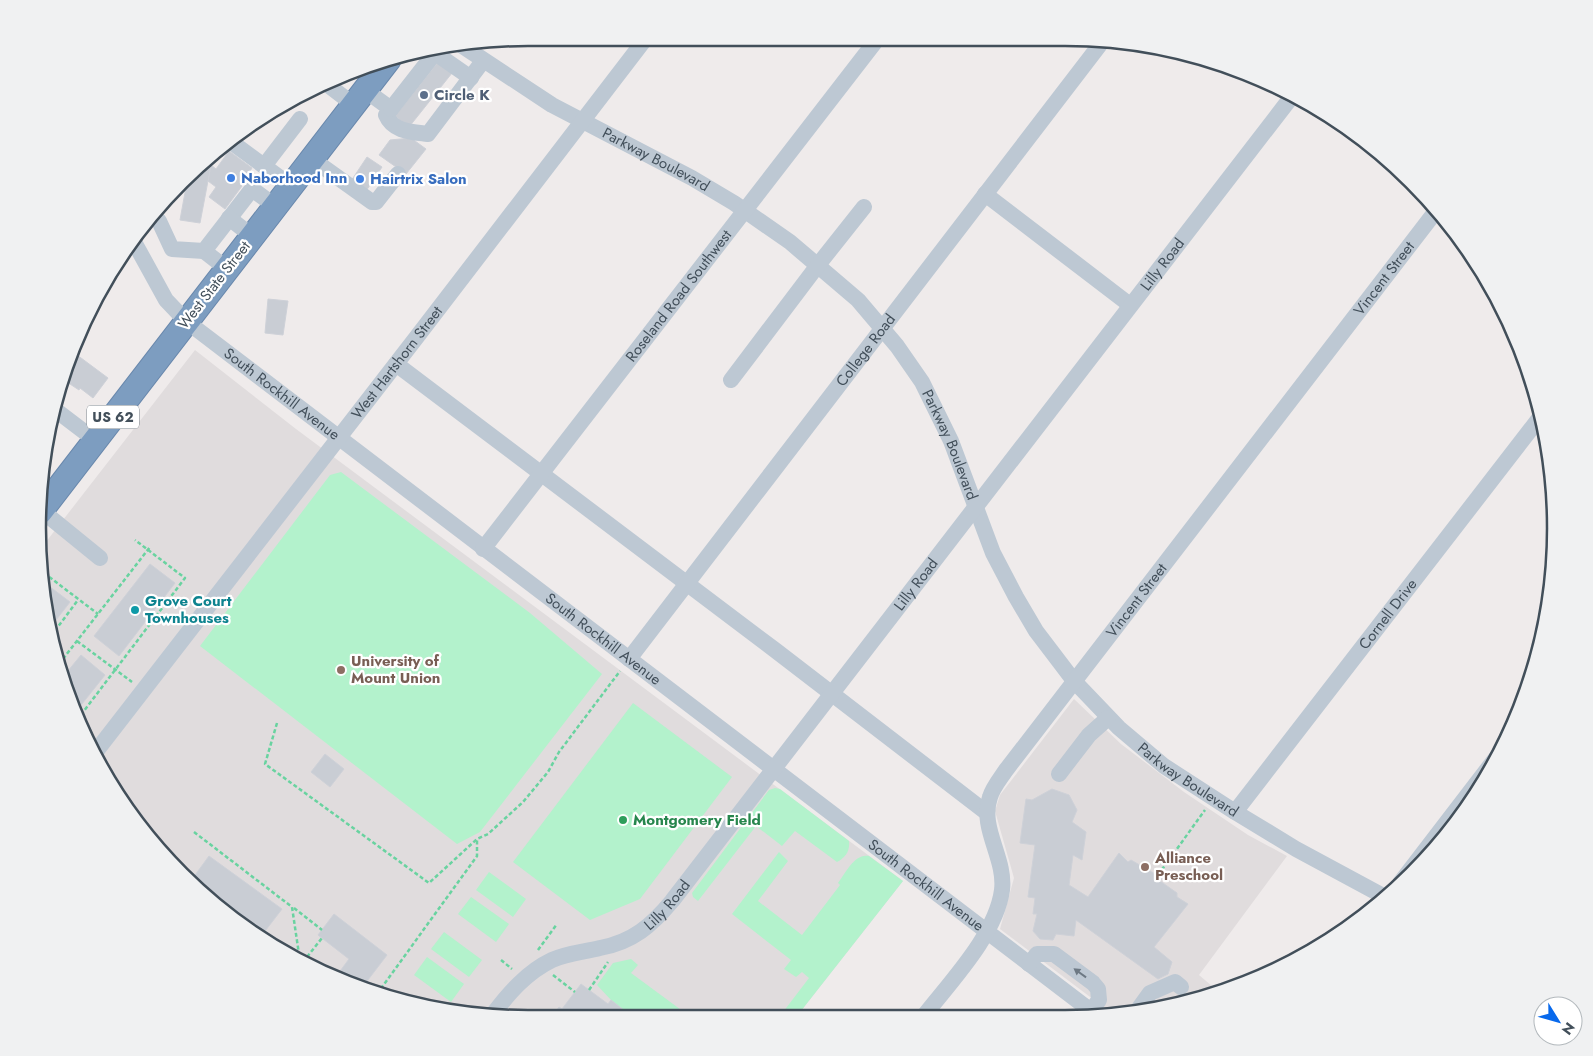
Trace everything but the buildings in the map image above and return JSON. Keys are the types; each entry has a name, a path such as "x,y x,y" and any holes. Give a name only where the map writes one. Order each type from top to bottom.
{"highway":[{"name":"West State Street","path":"47,502 359,98 378,71"}],"street":[{"name":"West Hartshorn Street","path":"99,747 640,46"},
{"name":"Roseland Road Southwest","path":"483,549 872,46"},
{"name":"College Road","path":"629,660 1098,47"},
{"name":"Parkway Boulevard","path":"468,50 552,105 692,178 744,210 790,242 858,300 882,327 913,368 940,417 993,553 1036,630 1074,681 1108,718 1164,766 1296,850 1379,894"},
{"path":"438,55 471,78"},
{"path":"432,56 386,115 388,120 401,130 428,134 484,61"},
{"path":"334,88 391,108"},
{"name":"Lilly Road","path":"497,1009 511,991 527,976 550,961 574,953 622,942 636,936 655,921 1287,101"},
{"path":"264,166 300,119"},
{"path":"236,145 291,186"},
{"path":"312,159 372,202 376,202 398,174"},
{"path":"204,251 252,189 275,206"},
{"path":"985,194 1130,305"},
{"path":"731,380 864,207"},
{"name":"Vincent Street","path":"928,1010 987,932 1000,900 1003,879 1000,859 990,832 987,813 994,787 1432,216"},
{"path":"230,218 252,236"},
{"path":"157,221 160,222 172,248 204,251 227,268"},
{"name":"South Rockhill Avenue","path":"137,247 166,300 186,321 1089,1009"},
{"path":"396,364 776,650 987,813"},
{"path":"61,414 95,440"},
{"name":"Cornell Drive","path":"1235,812 1535,424"},
{"path":"46,516 100,558"},
{"path":"1059,774 1089,735 1108,718"},
{"path":"1029,964 1037,954 1054,954 1093,982 1098,990 1099,1000 1096,1009"},
{"path":"1143,1003 1150,993 1175,982 1181,987"}],"path":[{"path":"83,712 185,578 135,540"},
{"path":"64,657 149,549"},
{"path":"49,577 98,614"},
{"path":"57,628 78,600"},
{"path":"77,641 143,690"},
{"path":"277,723 265,764 429,884 477,839 488,834 523,802 548,772 559,752 629,660"},
{"path":"1158,875 1213,798"},
{"path":"194,832 322,930"},
{"path":"382,987 477,856 477,839"},
{"path":"292,907 300,952"},
{"path":"538,950 557,924"},
{"path":"307,956 322,938"},
{"path":"501,960 512,970"},
{"path":"589,990 608,962"},
{"path":"553,975 575,992"}],"shaded area":[{"name":"University of Mount Union","path":"195,350 296,429 903,881 802,1010 496,1009 465,1006 403,993 344,973 315,960 260,929 210,890 166,846 127,796 96,741 72,683 63,653 50,591 46,541"},
{"name":"Alliance Preschool","path":"1074,699 1121,744 1184,792 1248,835 1287,856 1199,975 1212,986 1159,1000 1105,1008 1000,929 1014,878 995,811 1000,795"}],"green space":[{"path":"341,472 530,613 602,674 480,832 457,844 200,646 330,475"},
{"name":"Montgomery Field","path":"633,703 732,777 640,899 590,920 513,862"},
{"path":"780,789 849,841 847,853 837,862 795,831 782,846 756,826 698,901 693,897 692,893 769,790"},
{"path":"779,852 788,861 758,901 802,935 840,885 838,883 848,869 859,857 869,856 903,881 802,1010 785,1010 809,978 802,972 796,977 784,969 791,960 732,914"},
{"path":"489,872 526,899 513,917 476,890"},
{"path":"471,897 509,924 496,942 458,914"},
{"path":"444,932 482,960 469,977 431,949"},
{"path":"427,957 464,984 451,1002 414,975"},
{"path":"631,959 638,965 631,973 681,1010 624,1010 597,985 613,963"}],"place":[{"name":"Circle K","path":"424,95"},
{"name":"Naborhood Inn","path":"231,178"},
{"name":"Hairtrix Salon","path":"360,179"},
{"name":"Grove Court Townhouses","path":"135,610"},
{"name":"University of Mount Union","path":"341,670"},
{"name":"Montgomery Field","path":"623,820"},
{"name":"Alliance Preschool","path":"1145,867"}]}
